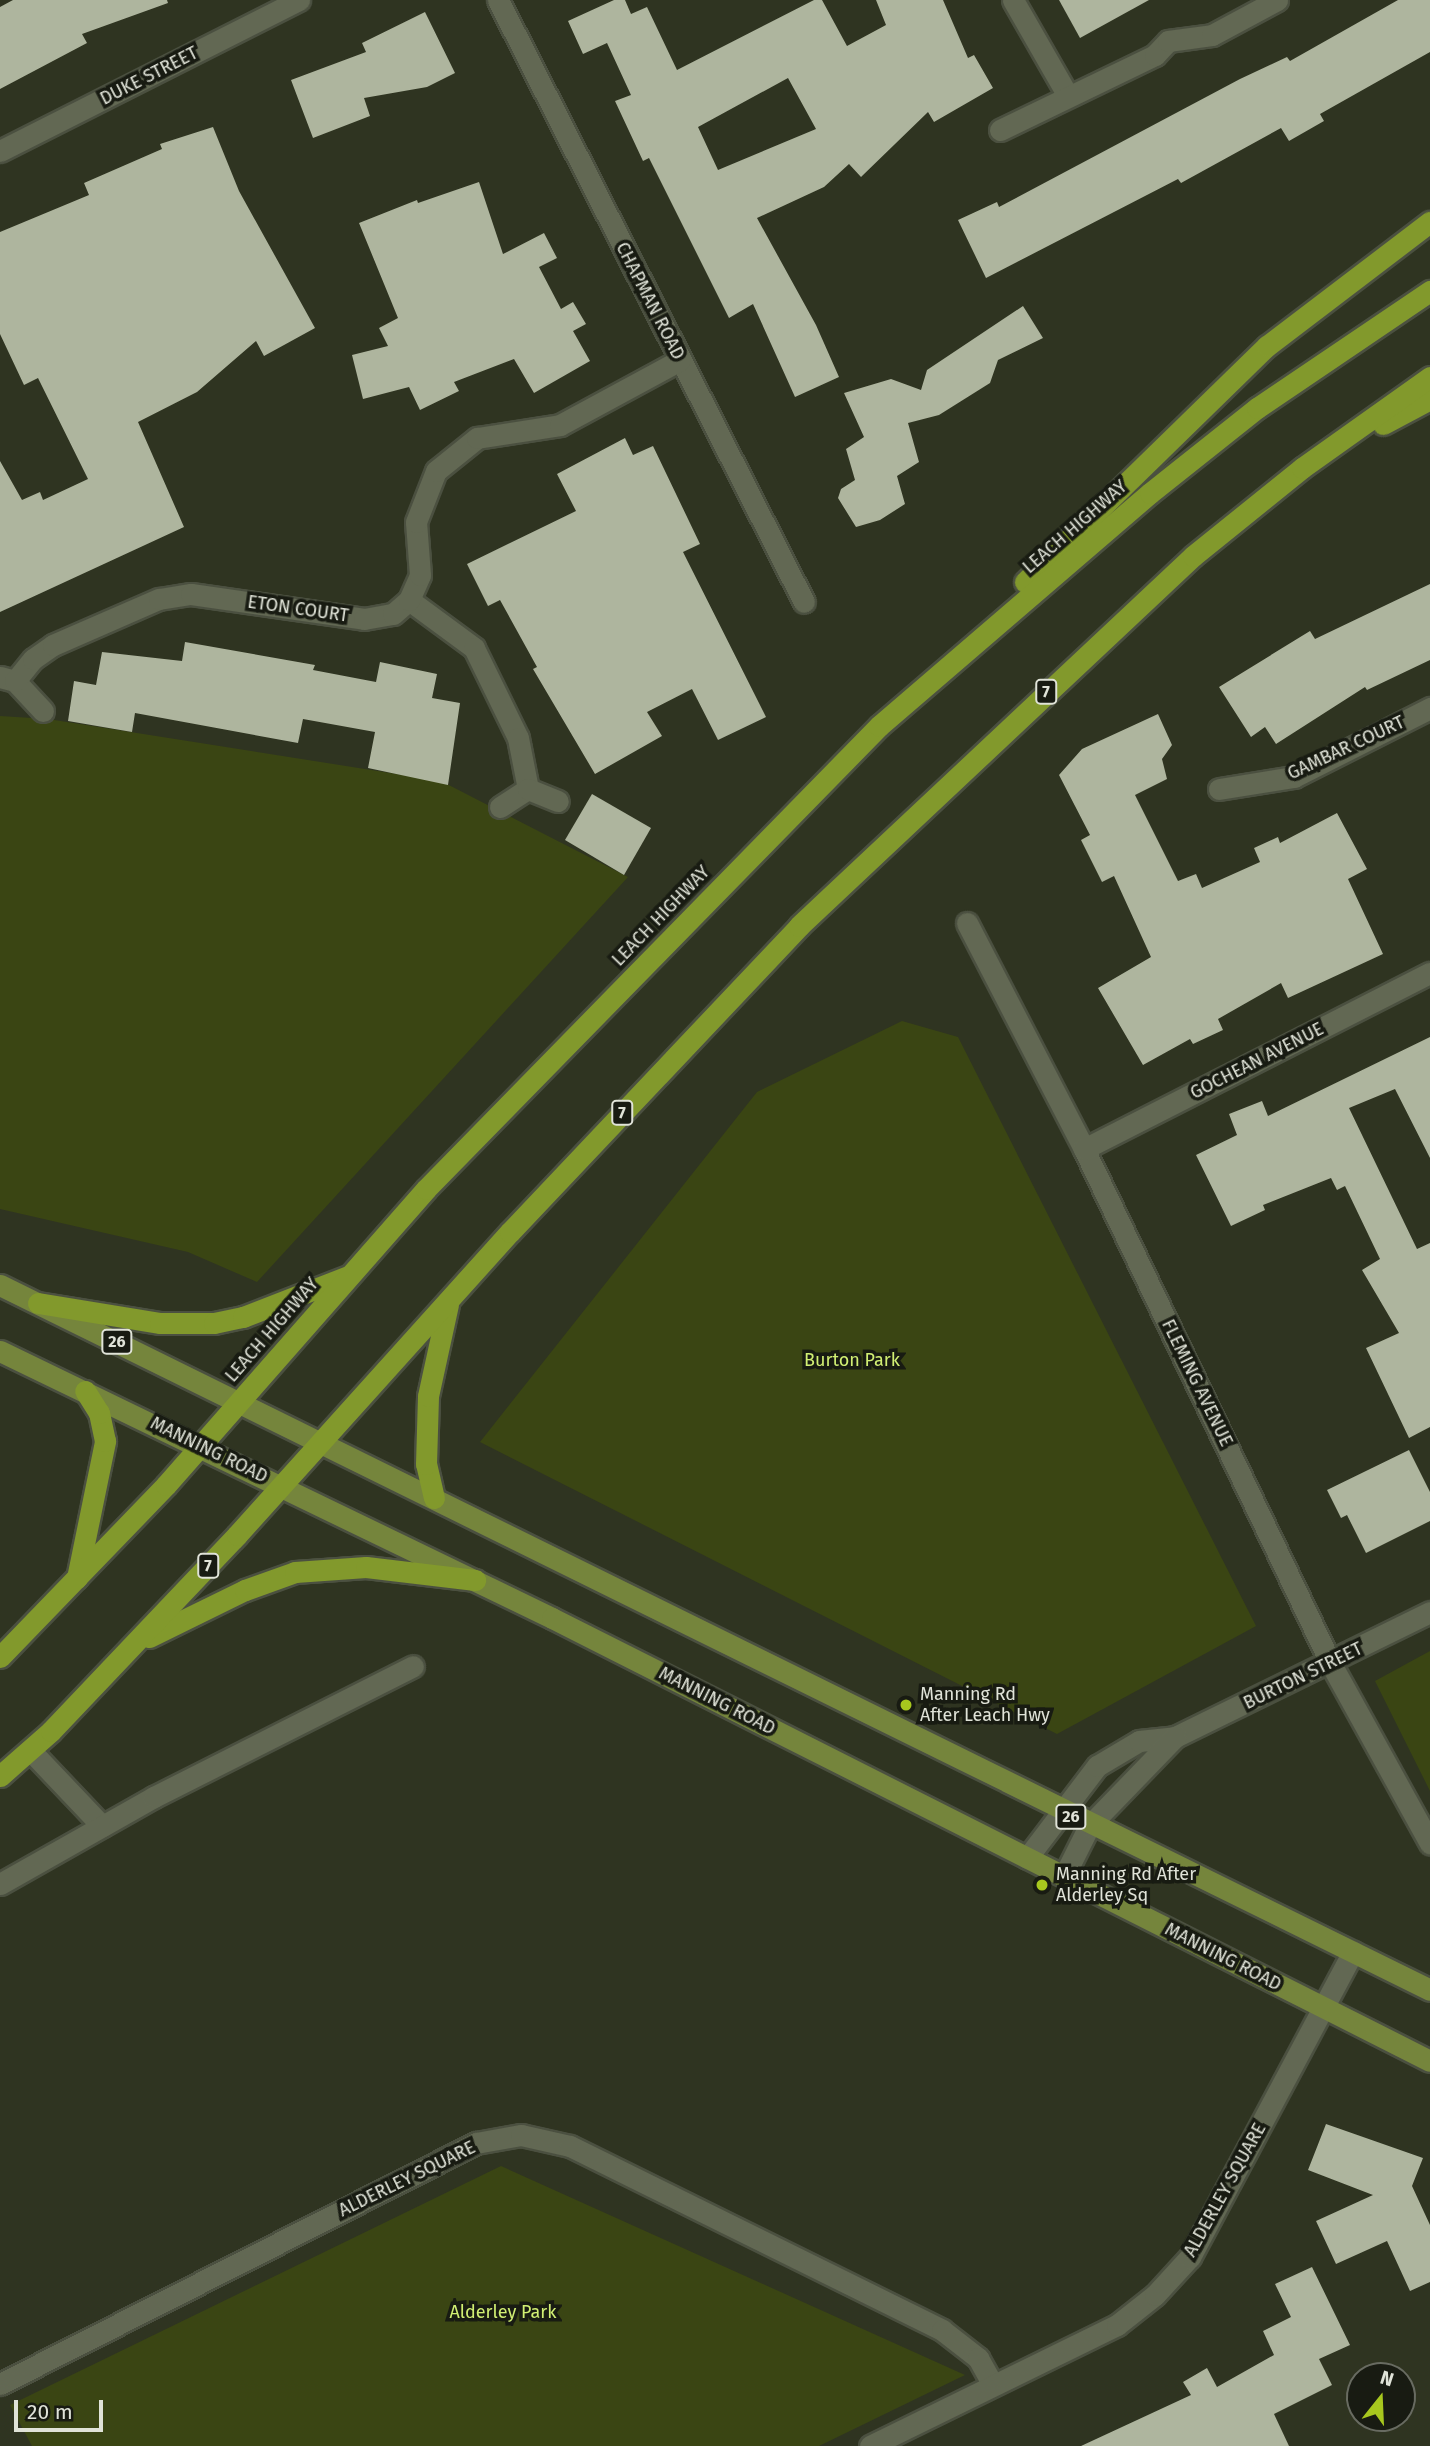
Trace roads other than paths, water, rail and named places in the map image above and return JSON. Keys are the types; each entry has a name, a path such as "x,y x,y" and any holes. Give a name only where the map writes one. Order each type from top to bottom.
{"highway":[{"path":"879,726 1267,346 1430,222"},
{"name":"LEACH HIGHWAY","path":"0,1657 77,1580 201,1446 426,1189 879,726 1225,433 1430,291"},
{"name":"7","path":"0,1776 30,1750 133,1645 283,1486 448,1302 799,926 1164,582 1302,468 1430,377"},
{"path":"1302,468 1430,399"},
{"path":"38,1303 160,1323 214,1323 243,1317 351,1275"},
{"path":"434,1498 426,1464 428,1396 448,1302"},
{"path":"77,1580 105,1441 99,1413 85,1391"},
{"path":"133,1645 205,1608 295,1572 366,1567 475,1580"}],"main road":[{"name":"26","path":"0,1285 240,1401 1089,1826 1430,1990"},
{"name":"MANNING ROAD","path":"0,1351 475,1580 1430,2061"}],"street":[{"name":"DUKE STREET","path":"0,151 299,0"},
{"name":"CHAPMAN ROAD","path":"498,0 804,602"},
{"path":"1013,0 1068,96"},
{"path":"1000,130 1155,55 1168,41 1212,35 1277,0"},
{"path":"527,789 518,738 474,648 410,600 420,575 416,522 436,471 477,438 560,425 680,360"},
{"name":"ETON COURT","path":"43,711 8,679 53,645 159,599 191,594 364,619 393,614 410,600"},
{"name":"GAMBAR COURT","path":"1219,789 1294,777 1430,708"},
{"path":"527,789 558,801"},
{"path":"500,807 527,789"},
{"name":"FLEMING AVENUE","path":"967,923 1084,1149 1331,1664 1430,1843"},
{"name":"GOCHEAN AVENUE","path":"1084,1149 1430,973"},
{"name":"BURTON STREET","path":"1027,1858 1059,1810 1097,1766 1139,1741 1175,1737 1331,1664 1430,1612"},
{"path":"0,1884 102,1826 413,1666"},
{"name":"BURTON STREET","path":"1064,1876 1089,1826 1175,1737"},
{"path":"30,1750 102,1826"},
{"name":"ALDERLEY SQUARE","path":"870,2446 1117,2325 1155,2295 1190,2257 1353,1952"},
{"name":"ALDERLEY SQUARE","path":"0,2384 476,2143 521,2135 570,2146 942,2330 978,2358 993,2385"}],"place":[{"name":"Manning Rd After Leach Hwy","path":"906,1705"},
{"name":"Manning Rd After Alderley Sq","path":"1042,1885"}],"park label":[{"name":"Burton Park","path":"852,1360"},
{"name":"Alderley Park","path":"503,2312"}]}
